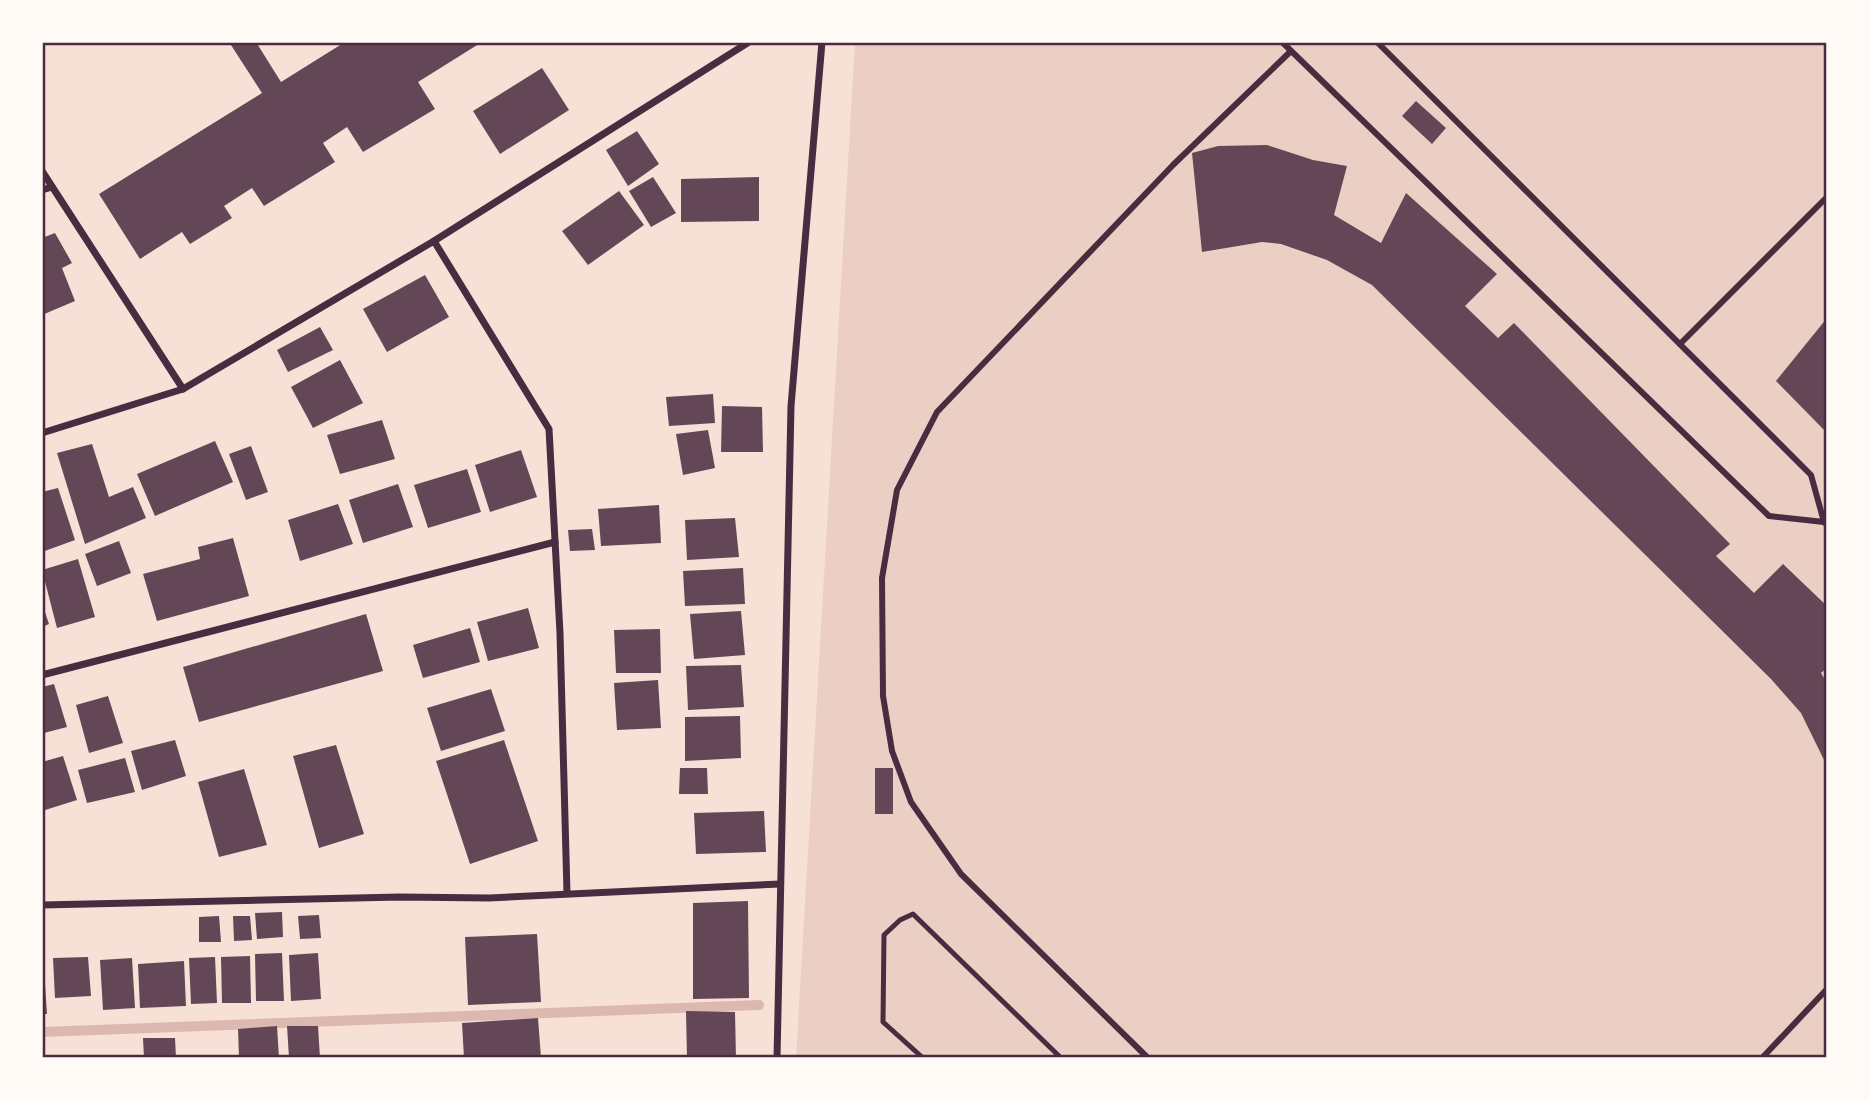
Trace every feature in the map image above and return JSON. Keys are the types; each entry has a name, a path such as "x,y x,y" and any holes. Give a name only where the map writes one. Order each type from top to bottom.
{"street":[{"path":"42,433 183,389 435,241 749,42"},
{"path":"777,1058 791,406 822,42"},
{"path":"1282,42 1769,516 1825,523 1811,475 1377,42"},
{"path":"1147,1058 961,874 911,802 892,751 883,696 882,578 897,490 937,412 1172,165 1291,51"},
{"path":"42,171 183,389"},
{"path":"42,191 52,187"},
{"path":"1680,344 1827,197"},
{"path":"435,241 549,429 560,633 567,893"},
{"path":"42,675 555,542"},
{"path":"42,905 386,897 489,898 780,884"},
{"path":"1762,1058 1827,989"}],"lane":[{"path":"923,1058 883,1023 884,935 900,920 914,914 1061,1058"}],"shaded area":[{"path":"855,42 1827,42 1827,1058 796,1058"}],"building":[{"path":"229,42 256,42 281,82 345,42 482,42 418,82 435,109 363,152 347,127 323,143 335,162 264,206 252,188 224,206 232,218 190,244 182,232 140,259 99,194 262,93"},
{"path":"542,68 569,110 500,154 473,111"},
{"path":"1416,101 1446,128 1432,144 1402,116"},
{"path":"637,131 659,164 628,186 606,150"},
{"path":"1267,145 1313,160 1347,166 1334,215 1381,243 1406,193 1497,274 1465,306 1498,338 1514,323 1730,544 1716,556 1754,593 1783,564 1827,606 1827,668 1821,673 1827,683 1827,766 1801,713 1771,679 1372,285 1327,260 1281,244 1262,242 1202,252 1192,153 1218,146"},
{"path":"653,177 676,213 651,227 629,191"},
{"path":"759,177 759,221 681,222 681,179"},
{"path":"619,191 644,225 588,265 562,231"},
{"path":"55,233 72,263 62,268 75,301 42,315 42,238"},
{"path":"425,275 449,317 387,352 363,309"},
{"path":"1827,318 1827,433 1776,381"},
{"path":"320,327 333,350 288,372 277,350"},
{"path":"340,360 363,403 313,428 291,387"},
{"path":"713,394 715,423 669,426 666,397"},
{"path":"722,406 762,407 763,452 721,452"},
{"path":"382,420 395,459 340,474 327,435"},
{"path":"708,430 715,468 683,475 676,434"},
{"path":"215,441 233,482 155,516 137,474"},
{"path":"92,444 109,497 133,487 146,518 85,544 57,453"},
{"path":"251,446 268,492 246,500 229,454"},
{"path":"521,450 537,497 490,512 475,465"},
{"path":"467,469 481,512 428,528 414,485"},
{"path":"398,484 413,527 363,543 349,500"},
{"path":"58,488 75,540 42,552 42,492"},
{"path":"338,504 353,544 300,561 288,520"},
{"path":"659,505 661,543 601,546 598,509"},
{"path":"735,518 739,557 687,560 685,520"},
{"path":"592,529 595,550 570,551 568,530"},
{"path":"233,538 249,596 157,621 143,574 200,559 198,547"},
{"path":"119,541 131,573 97,586 85,554"},
{"path":"78,559 95,617 57,628 42,570"},
{"path":"743,568 745,604 685,606 683,571"},
{"path":"42,603 49,624 42,627"},
{"path":"528,608 539,648 488,661 477,622"},
{"path":"741,611 745,655 694,659 690,614"},
{"path":"366,614 383,671 199,722 183,667"},
{"path":"470,628 480,662 423,678 413,645"},
{"path":"660,629 661,673 616,673 614,630"},
{"path":"741,665 744,707 688,710 686,666"},
{"path":"658,680 661,728 617,730 614,683"},
{"path":"54,684 67,727 44,733 42,687"},
{"path":"491,689 505,731 441,751 427,708"},
{"path":"108,696 123,743 89,753 76,705"},
{"path":"740,716 741,758 685,761 685,717"},
{"path":"175,740 186,776 142,790 131,751"},
{"path":"504,740 538,841 470,864 436,761"},
{"path":"336,745 364,834 319,848 293,756"},
{"path":"63,756 77,800 42,811 42,762"},
{"path":"125,758 135,792 87,803 78,770"},
{"path":"680,768 707,768 708,794 679,794"},
{"path":"875,768 893,768 893,814 875,814"},
{"path":"244,769 267,845 219,857 198,782"},
{"path":"764,811 766,852 696,854 694,813"},
{"path":"748,901 749,998 693,999 693,903"},
{"path":"282,912 283,937 257,939 255,913"},
{"path":"319,915 321,938 300,939 298,916"},
{"path":"219,916 221,942 199,942 199,917"},
{"path":"233,916 250,916 252,940 234,941"},
{"path":"537,934 541,1002 468,1005 465,937"},
{"path":"282,953 284,1001 256,1001 255,954"},
{"path":"318,953 321,999 291,1001 289,955"},
{"path":"250,956 251,1003 222,1003 221,957"},
{"path":"88,957 91,996 55,998 53,958"},
{"path":"215,957 217,1003 191,1004 189,958"},
{"path":"132,958 135,1008 103,1010 100,960"},
{"path":"184,961 186,1006 140,1008 138,964"},
{"path":"44,970 47,1014 42,1014"},
{"path":"686,1011 735,1012 736,1058 687,1058"},
{"path":"538,1018 541,1058 464,1058 462,1023"},
{"path":"277,1026 279,1058 239,1058 238,1029"},
{"path":"287,1026 318,1026 320,1058 289,1058"},
{"path":"143,1038 175,1038 176,1058 144,1058"}],"waterway":[{"path":"42,1032 759,1005"}]}
